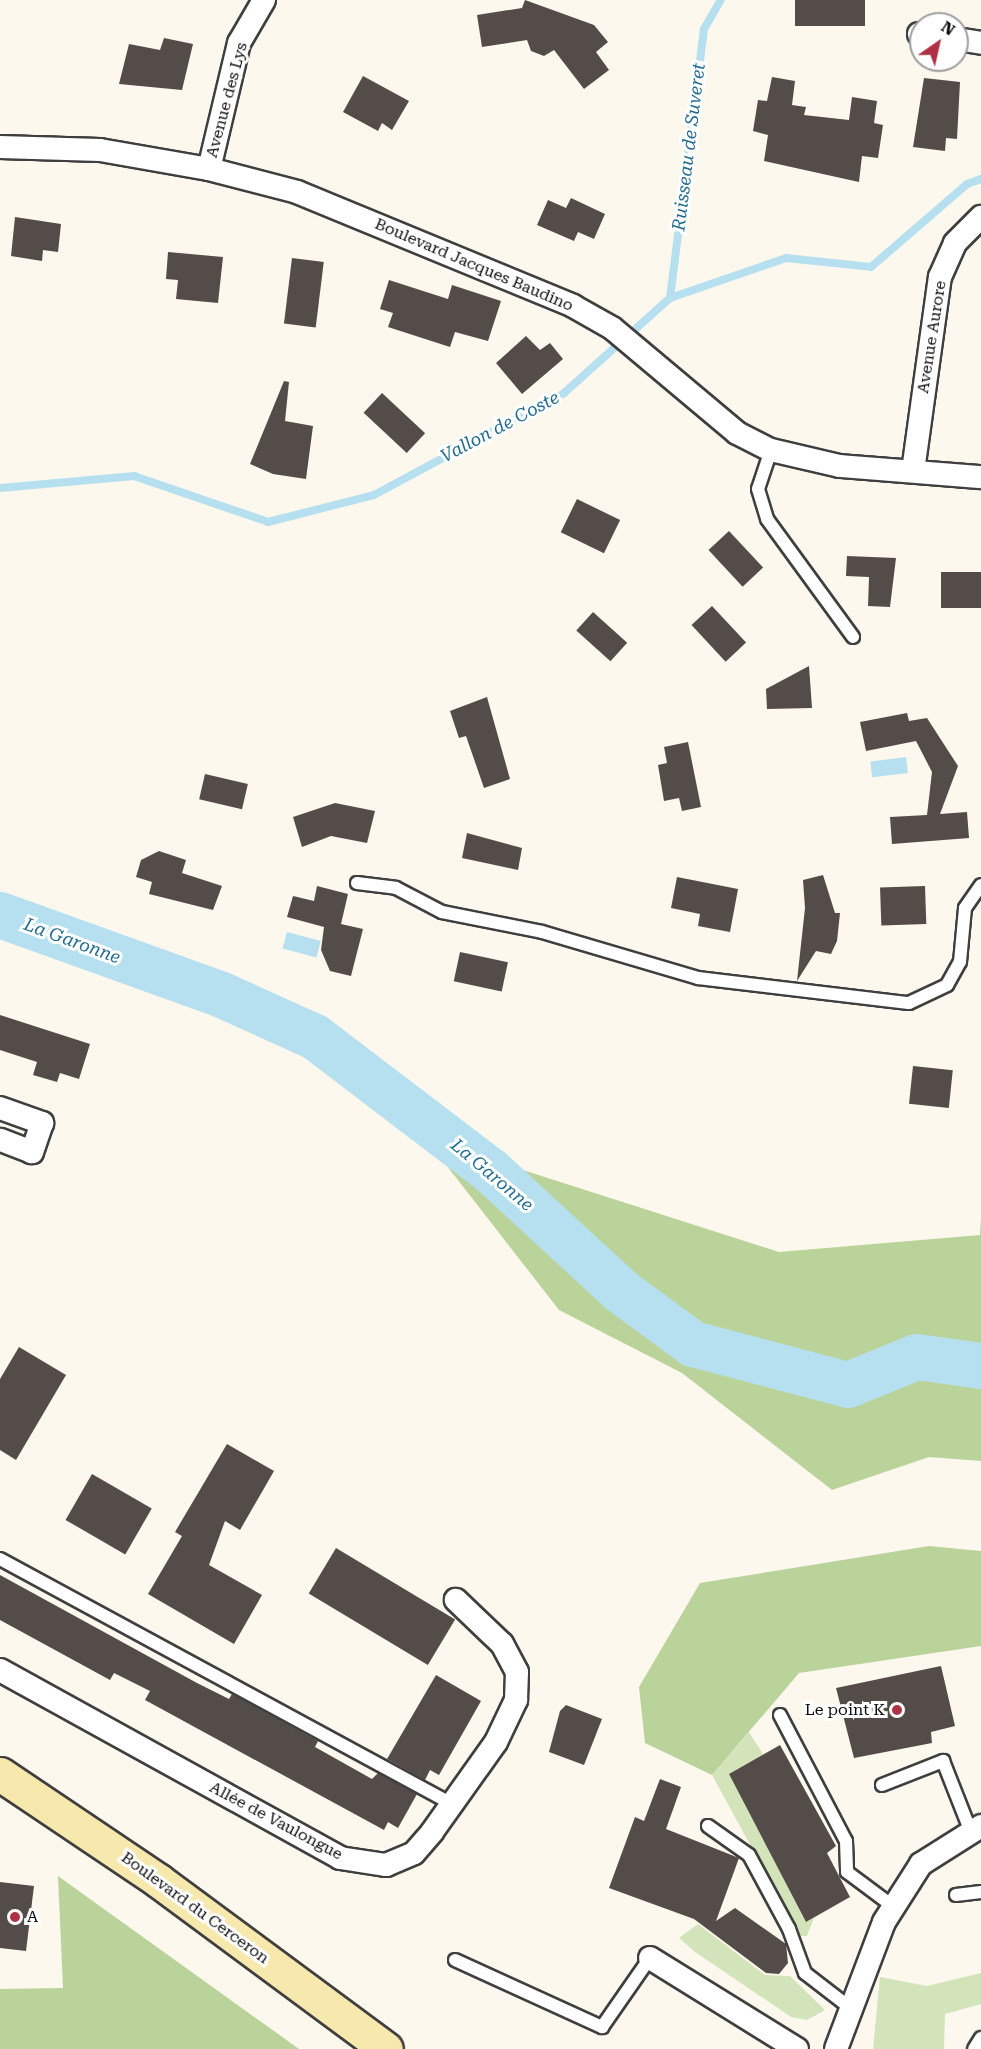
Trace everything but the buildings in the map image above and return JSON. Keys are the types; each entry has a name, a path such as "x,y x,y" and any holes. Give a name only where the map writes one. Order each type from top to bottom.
{"main road":[{"name":"Boulevard du Cerceron","path":"0,1773 159,1881 386,2049"}],"street":[{"name":"Avenue des Lys","path":"209,169 239,43 264,0"},
{"name":"Boulevard Jacques Baudino","path":"0,147 99,150 209,169 297,192 520,281 612,328 737,433 771,450 811,461 981,477"},
{"name":"Avenue Aurore","path":"913,471 940,277 955,243 981,217"},
{"path":"0,1108 42,1123 32,1152 0,1140"},
{"name":"Allée de Vaulongue","path":"0,1670 340,1858 386,1865 414,1853 496,1742 516,1700 517,1672 502,1644 456,1600"},
{"path":"836,2049 894,1907 921,1864 976,1829"},
{"path":"650,1958 797,2049"}],"lane":[{"path":"771,450 758,489 767,519 853,637"},
{"path":"357,883 396,888 442,912 542,932 698,978 909,1003 948,985 960,962 966,908 981,885"},
{"path":"0,1559 452,1804"},
{"path":"780,1715 846,1841 847,1872 894,1907"},
{"path":"882,1785 943,1761 976,1829"},
{"path":"708,1826 749,1855 789,1929 805,1973 853,2010"},
{"path":"956,1895 981,1892"},
{"path":"455,1960 602,2027 650,1958"},
{"path":"974,2049 981,2038"}],"green space":[{"path":"426,1139 779,1252 980,1235 981,1218 981,1461 929,1457 832,1490 682,1373 559,1310"},
{"path":"929,1546 981,1551 981,1646 799,1673 712,1775 645,1743 639,1687 700,1583"},
{"path":"749,1732 763,1754 729,1774 806,1922 814,1918 807,1936 800,1936 712,1775"},
{"path":"58,1876 299,2049 0,2049 0,1989 63,1988"},
{"path":"698,1924 765,1975 790,1976 825,2010 807,2020 791,2017 695,1952 679,1938"},
{"path":"981,1973 981,2004 945,2014 944,2049 873,2049 880,1977 927,1986"}],"water":[{"path":"906,757 908,773 872,777 870,761"},
{"path":"287,932 321,941 316,957 283,948"}],"waterway":[{"name":"Ruisseau de Suveret","path":"670,298 704,29 721,0"},
{"name":"Vallon de Coste","path":"0,488 134,476 268,522 374,495 564,393 670,298 786,258 871,267 967,184 981,179"},
{"name":"La Garonne","path":"0,915 222,995 315,1037 491,1171 621,1291 693,1344 848,1385 917,1357 981,1366"}],"place":[{"name":"Le point K","path":"897,1710"},
{"name":"A","path":"15,1917"}]}
